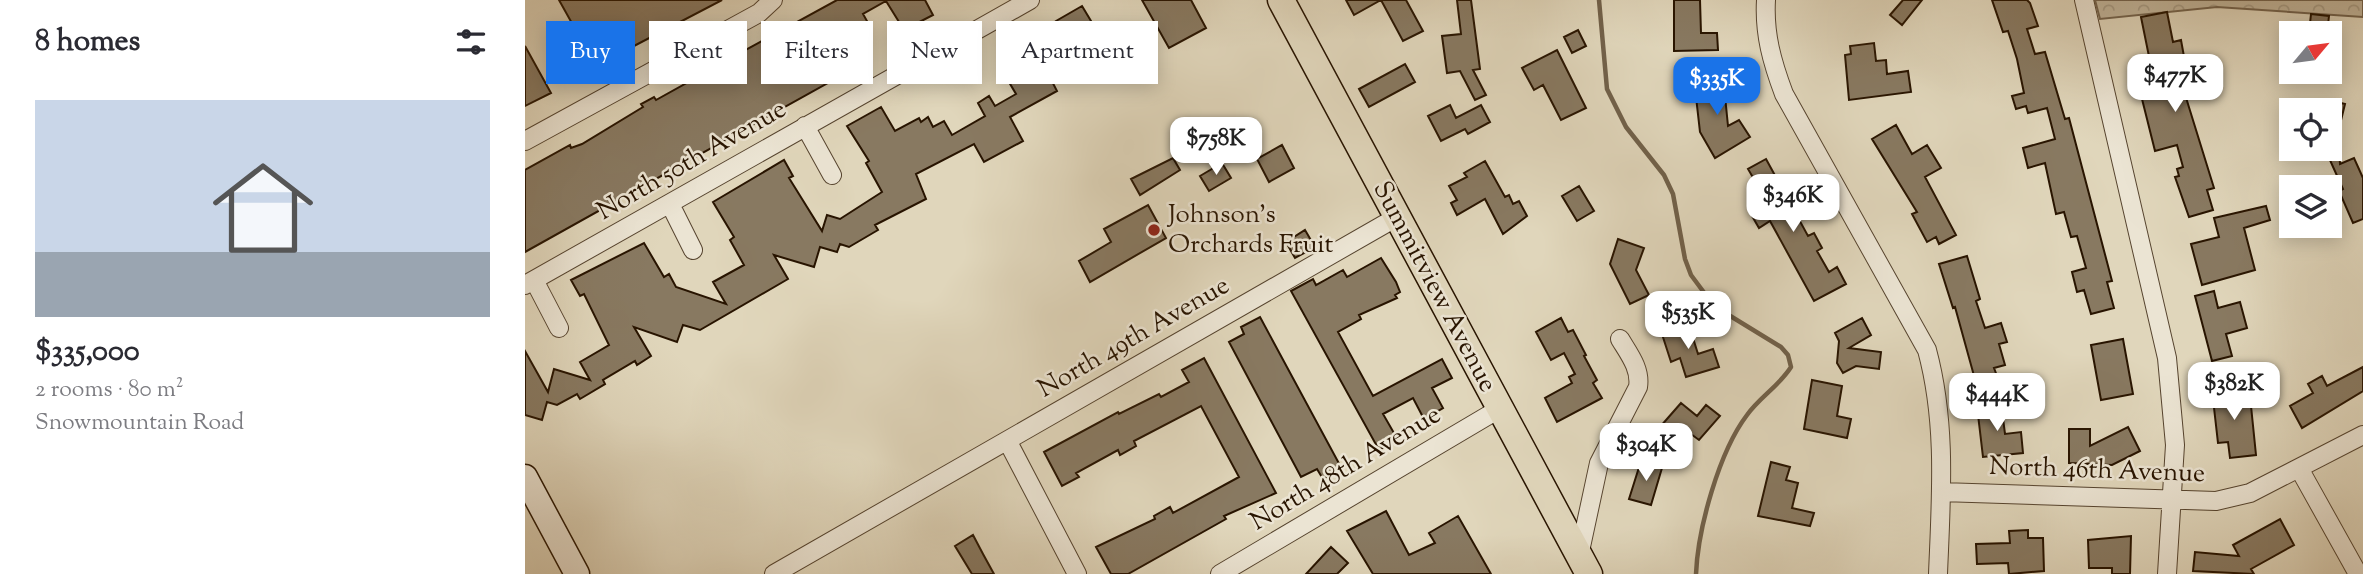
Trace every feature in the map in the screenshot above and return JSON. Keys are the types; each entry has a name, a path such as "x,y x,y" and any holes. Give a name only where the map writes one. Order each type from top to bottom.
{"main road":[{"name":"Summitview Avenue","path":"1281,0 1584,565"}],"street":[{"path":"525,141 759,13 772,0"},
{"name":"North 50th Avenue","path":"529,282 1030,0"},
{"path":"1766,0 1765,21 1771,59 1784,94 1927,351 1937,388 1941,423 1938,574"},
{"path":"2084,0 2167,358 2175,445 2167,574"},
{"path":"805,126 832,175"},
{"path":"670,204 693,250"},
{"name":"North 49th Avenue","path":"774,574 1397,217"},
{"path":"529,282 559,328"},
{"path":"1584,565 1599,463 1638,387 1639,377 1635,363 1620,339"},
{"name":"North 48th Avenue","path":"1220,574 1499,409"},
{"name":"North 46th Avenue","path":"1941,492 2172,502 2216,501 2250,493 2301,470 2363,435"},
{"path":"1008,442 1077,574"},
{"path":"2301,470 2358,574"},
{"path":"525,477 577,574"}],"green space":[{"path":"2095,0 2363,0 2363,17 2217,7 2100,19"}],"building":[{"path":"559,0 722,0 682,21 649,21 649,38 635,45 635,21 571,21"},
{"path":"837,0 925,0 933,15 921,21 898,21 886,1 863,14 867,21 799,21"},
{"path":"1142,0 1191,0 1206,28 1169,48 1158,28 1158,21 1154,21"},
{"path":"1346,0 1381,0 1354,15"},
{"path":"1381,0 1406,0 1423,31 1403,41"},
{"path":"1457,0 1471,0 1480,69 1473,70 1486,95 1475,100 1460,71 1447,73 1442,36 1461,34"},
{"path":"1674,0 1700,0 1701,33 1717,33 1718,50 1674,51"},
{"path":"1903,0 1922,0 1902,25 1890,15"},
{"path":"1992,0 2027,0 2030,3 2038,26 2027,29 2035,54 2045,52 2065,119 2069,118 2112,281 2107,282 2114,308 2091,314 2084,290 2077,292 2072,272 2086,268 2077,236 2071,237 2064,212 2056,214 2045,163 2028,168 2023,148 2055,139 2047,108 2028,113 2026,106 2016,109 2012,96 2024,93 2017,59 2008,31 2003,32"},
{"path":"1082,6 1091,21 1056,21"},
{"path":"2167,12 2173,42 2181,40 2187,73 2179,75 2214,188 2207,190 2213,210 2189,217 2175,177 2179,176 2177,169 2183,167 2177,145 2155,151 2141,95 2156,91 2141,17"},
{"path":"2311,14 2329,16 2328,21 2310,21"},
{"path":"1578,30 1586,46 1572,53 1564,37"},
{"path":"761,42 761,84 826,84 525,252 525,170 570,145 571,148 582,144 643,107 641,104 654,97 656,100 685,84 747,84 747,49"},
{"path":"1874,43 1876,61 1886,60 1887,74 1908,71 1911,92 1849,100 1845,55 1851,54 1850,46"},
{"path":"525,46 551,93 525,106"},
{"path":"1557,50 1586,108 1561,120 1543,85 1534,90 1522,68"},
{"path":"1405,64 1415,82 1369,107 1359,89"},
{"path":"1723,76 1728,126 1739,120 1750,137 1715,158 1700,132 1694,79"},
{"path":"1010,84 1053,84 1057,91 1010,117 1023,141 984,162 974,144 916,174 926,199 875,225 878,230 849,247 840,244 837,252 820,247 814,267 774,255 788,279 700,330 683,325 677,342 634,327 651,356 637,365 635,361 603,380 605,384 580,399 577,394 557,405 547,402 542,420 525,415 525,351 548,392 554,369 590,380 580,362 609,345 584,294 580,296 571,280 644,243 664,277 669,274 676,287 726,304 713,282 744,265 730,240 734,237 713,202 784,160 793,176 789,178 822,231 827,215 840,219 882,192 866,163 869,161 847,126 881,107 895,131 919,118 921,122 928,117 933,127 944,121 952,135 985,116 978,103 989,96 995,106 1016,94"},
{"path":"1450,105 1456,118 1481,105 1490,122 1468,134 1465,129 1441,141 1428,116"},
{"path":"1896,125 1912,154 1927,145 1941,168 1925,177 1956,235 1939,244 1936,237 1927,242 1912,214 1917,212 1872,139"},
{"path":"1282,145 1294,168 1269,182 1257,159"},
{"path":"1173,158 1180,170 1140,195 1131,179"},
{"path":"2354,158 2363,178 2363,219 2353,223 2342,198 2342,175 2337,175 2330,161 2340,161 2340,164"},
{"path":"1766,159 1808,236 1814,233 1822,248 1817,251 1829,272 1837,267 1846,284 1814,301 1770,221 1759,228 1752,216 1763,210 1756,196 1762,193 1748,169"},
{"path":"1485,161 1505,197 1509,195 1513,204 1519,201 1527,216 1503,234 1485,199 1457,215 1451,203 1457,200 1449,186 1467,177 1464,173"},
{"path":"1222,163 1231,178 1209,191 1200,176"},
{"path":"1579,186 1594,211 1577,221 1562,196"},
{"path":"1148,205 1166,238 1090,282 1079,261 1111,242 1104,229"},
{"path":"2266,206 2270,220 2244,228 2255,270 2202,285 2191,244 2219,237 2214,218"},
{"path":"1305,230 1315,247 1295,258 1286,242"},
{"path":"1618,239 1644,248 1636,270 1649,295 1630,304 1610,264"},
{"path":"1967,256 1980,299 1976,301 1985,328 2001,323 2007,342 1999,344 2005,365 1994,368 1997,376 1976,383 1955,307 1953,308 1939,264"},
{"path":"1381,258 1400,292 1395,295 1397,298 1359,315 1361,319 1338,332 1373,396 1442,359 1452,378 1432,388 1443,408 1424,419 1413,398 1383,414 1398,440 1379,450 1291,291 1313,279 1316,285 1343,270 1347,277"},
{"path":"2214,291 2218,308 2240,302 2247,328 2226,334 2232,356 2212,361 2195,296"},
{"path":"1260,317 1342,469 1323,479 1317,469 1301,477 1229,342 1244,334 1241,327"},
{"path":"1561,318 1568,332 1573,330 1586,355 1584,356 1597,380 1593,383 1602,398 1557,422 1545,398 1572,383 1569,377 1575,374 1564,353 1551,360 1536,332"},
{"path":"1862,318 1871,335 1849,348 1881,352 1879,369 1856,366 1843,373 1837,363 1839,341 1835,333"},
{"path":"1688,322 1698,354 1713,349 1719,367 1686,377 1680,358 1671,362 1661,331"},
{"path":"2123,339 2133,394 2101,400 2091,345"},
{"path":"1204,358 1276,493 1224,516 1226,519 1128,574 1111,574 1096,547 1155,519 1154,516 1170,507 1173,513 1239,477 1201,406 1134,441 1136,446 1120,455 1118,450 1076,473 1079,477 1062,486 1044,452 1118,412 1119,414 1159,394 1161,397 1189,382 1182,370"},
{"path":"2363,367 2363,391 2302,428 2290,406 2313,393 2308,384 2322,376 2327,386"},
{"path":"1812,380 1842,386 1837,416 1851,419 1847,438 1804,429"},
{"path":"2243,387 2246,406 2251,406 2256,455 2230,458 2228,442 2218,443 2212,390"},
{"path":"1681,403 1697,416 1706,405 1720,416 1699,440 1691,434 1678,449 1665,438 1668,434 1660,427"},
{"path":"2001,403 2005,434 2021,432 2023,453 1983,457 1977,406"},
{"path":"2128,427 2140,451 2112,465 2069,463 2069,429 2090,429 2090,446"},
{"path":"1641,461 1662,468 1651,505 1629,499"},
{"path":"1771,462 1790,467 1786,480 1798,483 1792,508 1814,513 1810,526 1758,516"},
{"path":"1386,511 1409,555 1435,543 1429,533 1458,516 1491,574 1373,574 1347,531"},
{"path":"2280,519 2294,545 2251,569 2254,574 2193,571 2195,552 2239,556 2233,545"},
{"path":"2028,530 2028,538 2043,538 2044,571 2009,574 2008,563 1977,564 1976,544 2010,543 2009,531"},
{"path":"973,535 994,574 972,574 955,546"},
{"path":"2131,536 2130,574 2112,574 2112,568 2089,568 2088,540"},
{"path":"1331,547 1348,563 1337,574 1306,574"}],"waterway":[{"path":"1599,0 1607,89 1626,127 1664,175 1673,194 1685,259 1691,275 1714,306 1781,347 1788,355 1791,367 1747,415 1727,449 1706,513 1696,574"}],"place":[{"name":"Johnson's Orchards Fruit","path":"1154,230"}]}
